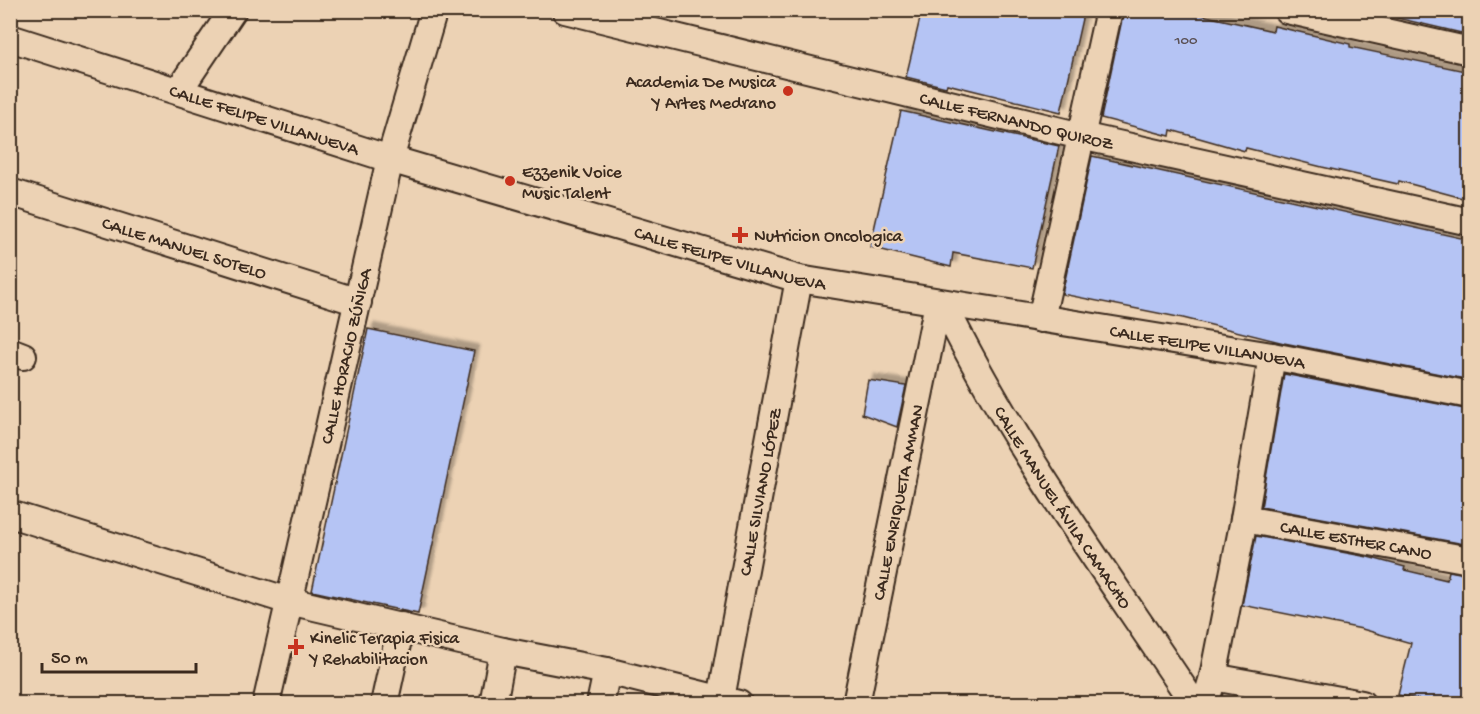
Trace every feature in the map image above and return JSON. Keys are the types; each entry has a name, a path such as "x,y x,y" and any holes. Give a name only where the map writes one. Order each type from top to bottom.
{"street":[{"path":"179,90 233,10"},
{"name":"CALLE HORACIO ZÚÑIGA","path":"266,704 390,159 434,10"},
{"name":"CALLE FERNANDO QUIROZ","path":"565,10 1081,136 1470,222"},
{"path":"1041,320 1109,10"},
{"path":"1287,10 1470,51"},
{"name":"CALLE FELIPE VILLANUEVA","path":"10,38 390,159 800,279 1272,356 1470,394"},
{"name":"CALLE MANUEL SOTELO","path":"10,192 358,302"},
{"name":"CALLE SILVIANO LÓPEZ","path":"726,702 800,279"},
{"name":"CALLE ENRIQUETA AMMAN","path":"856,704 940,303"},
{"name":"CALLE MANUEL ÁVILA CAMACHO","path":"940,303 1031,459 1194,704"},
{"path":"1205,704 1213,677 1244,519 1272,356"},
{"path":"10,514 289,602 503,651 607,671 726,702"},
{"name":"CALLE ESTHER CANO","path":"1244,519 1470,560"},
{"path":"384,704 401,626"},
{"path":"492,704 503,651"},
{"path":"600,704 607,671"},
{"path":"1213,677 1362,704"}],"building":[{"path":"922,10 1084,10 1061,112 947,84 946,87 906,77"},
{"path":"1124,10 1179,10 1273,31 1274,26 1350,44 1350,47 1470,72 1470,200 1399,181 1398,184 1246,148 1245,151 1171,130 1170,136 1101,118"},
{"path":"1394,10 1470,10 1470,35 1393,17"},
{"path":"901,111 1059,146 1032,268 953,253 951,267 870,247"},
{"path":"1092,156 1470,240 1470,380 1284,343 1183,318 1062,294"},
{"path":"368,329 474,351 418,614 312,591"},
{"path":"1284,374 1470,410 1470,545 1261,507"},
{"path":"868,380 906,386 897,427 862,414"},
{"path":"1256,536 1368,557 1405,567 1404,570 1447,580 1449,571 1470,575 1470,704 1453,700 1453,704 1440,704 1398,695 1411,643 1362,629 1242,605"}],"place":[{"name":"Academia De Musica Y Artes Medrano","path":"788,91"},
{"name":"Ezzenik Voice Music Talent","path":"510,181"},
{"name":"Nutricion Oncologica","path":"740,235"},
{"name":"Kinelic Terapia Fisica Y Rehabilitacion","path":"296,647"}]}
